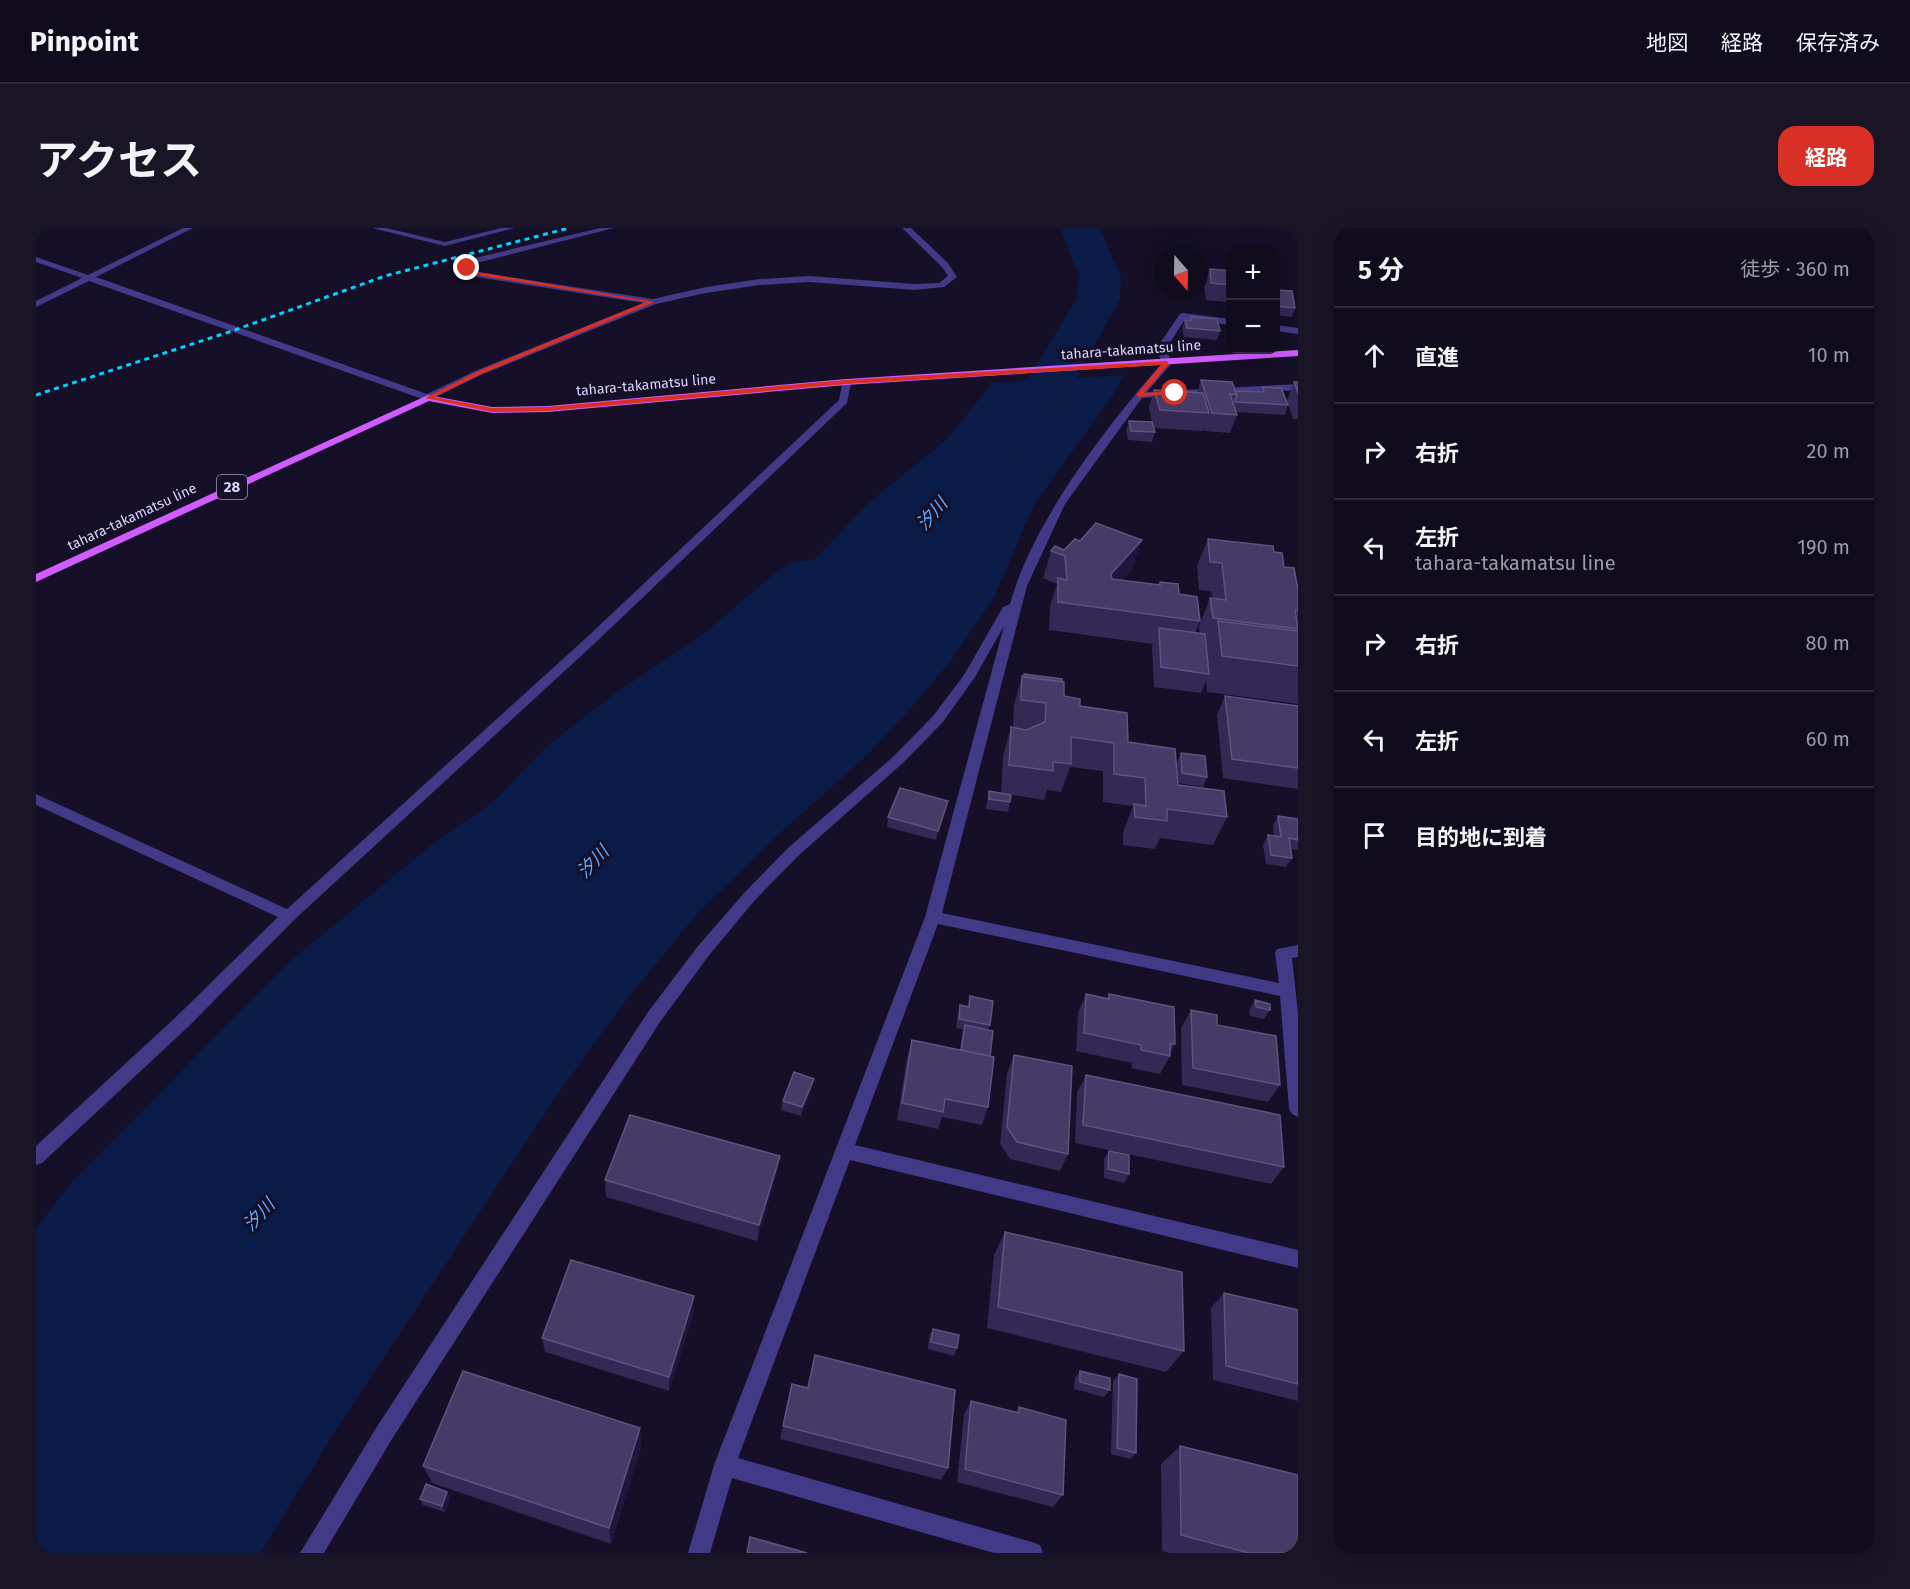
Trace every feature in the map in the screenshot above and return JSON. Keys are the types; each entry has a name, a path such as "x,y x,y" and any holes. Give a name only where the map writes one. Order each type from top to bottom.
{"main road":[{"name":"tahara-takamatsu line","path":"36,578 428,398 492,410 548,409 846,382 1298,353"}],"street":[{"path":"36,304 189,228"},
{"path":"376,228 445,244 511,228"},
{"path":"610,228 474,261 467,268 476,273 653,302"},
{"path":"36,259 428,398 478,373 653,302 706,290 760,282 809,279 915,287 941,285 953,277 945,265 906,228"},
{"path":"312,1553 385,1432 654,1017 704,950 750,896 793,852 899,759 938,719 969,677 1021,586 1060,504 1139,395 1167,363 1161,350 1183,316 1226,321"},
{"path":"1280,329 1298,331"},
{"path":"36,1157 183,1021 289,916 590,641 844,401 846,382"},
{"path":"1139,395 1298,387"},
{"path":"699,1553 725,1465 933,917 1021,586"},
{"path":"36,799 289,916"},
{"path":"933,917 1288,991"},
{"path":"1298,951 1283,953 1298,1109"},
{"path":"843,1150 1298,1259"},
{"path":"725,1465 1032,1553"}],"water":[{"path":"1125,375 1034,505 995,596 950,662 907,713 863,759 778,835 697,914 625,1002 560,1091 332,1436 261,1553 36,1553 36,1228 71,1183 289,962 435,842 493,802 548,745 614,694 701,636 788,564 815,559 867,504 946,440 992,383"}],"building":[{"path":"1210,269 1226,271 1226,285 1211,283"},
{"path":"1280,290 1292,291 1295,308 1280,306"},
{"path":"1191,317 1217,319 1220,331 1187,328 1185,320 1192,320"},
{"path":"1201,380 1232,382 1237,395 1230,394 1237,415 1212,413"},
{"path":"1262,387 1281,388 1288,405 1235,402 1237,395 1235,391 1264,392"},
{"path":"1154,390 1203,393 1209,413 1160,410"},
{"path":"1129,421 1152,422 1155,432 1131,431"},
{"path":"1096,523 1142,540 1111,574 1112,579 1160,585 1160,582 1178,584 1179,594 1197,597 1200,621 1058,602 1058,578 1067,580 1065,556 1051,551 1055,546 1064,550 1075,539 1080,541"},
{"path":"1208,539 1273,546 1274,552 1282,553 1284,567 1294,568 1298,590 1298,611 1295,610 1298,629 1213,618 1210,598 1226,600 1222,563 1210,562"},
{"path":"1218,621 1298,631 1298,666 1222,656"},
{"path":"1159,628 1205,634 1209,674 1161,667"},
{"path":"1024,674 1062,679 1062,682 1024,677"},
{"path":"1022,676 1064,682 1064,696 1080,699 1080,706 1127,713 1128,742 1175,749 1178,785 1224,791 1227,817 1167,809 1167,821 1135,817 1134,804 1146,806 1145,778 1114,774 1114,743 1071,737 1071,764 1053,762 1053,771 1009,765 1011,727 1026,730 1045,722 1046,703 1021,700"},
{"path":"1225,696 1298,706 1298,768 1232,759"},
{"path":"1181,753 1205,756 1207,777 1182,773"},
{"path":"900,788 948,801 938,831 888,817"},
{"path":"989,791 1011,795 1010,802 989,799"},
{"path":"1278,816 1298,819 1298,840 1289,838 1292,858 1271,855 1268,835 1281,837"},
{"path":"1086,994 1109,999 1109,994 1174,1007 1175,1044 1170,1044 1170,1056 1141,1050 1141,1045 1084,1033"},
{"path":"970,996 993,1001 990,1025 959,1019 960,1005 969,1007"},
{"path":"1255,1000 1270,1004 1270,1010 1256,1007"},
{"path":"1191,1010 1217,1015 1217,1025 1276,1036 1280,1085 1193,1068"},
{"path":"965,1025 993,1031 990,1056 961,1050"},
{"path":"912,1040 994,1057 988,1107 945,1099 943,1112 902,1103"},
{"path":"1014,1055 1072,1066 1068,1154 1017,1142 1007,1127"},
{"path":"794,1072 814,1079 802,1107 783,1101"},
{"path":"1086,1075 1280,1115 1284,1167 1083,1125"},
{"path":"630,1115 780,1156 759,1225 605,1180"},
{"path":"1109,1151 1129,1155 1129,1174 1108,1169"},
{"path":"1005,1232 1182,1272 1184,1351 998,1307"},
{"path":"571,1260 694,1296 669,1377 542,1338"},
{"path":"1224,1293 1298,1310 1298,1384 1226,1366"},
{"path":"933,1329 959,1335 957,1348 931,1342"},
{"path":"815,1355 955,1390 948,1468 783,1426 792,1384 808,1388"},
{"path":"463,1371 640,1428 609,1528 423,1466"},
{"path":"1080,1371 1110,1378 1110,1390 1080,1382"},
{"path":"1119,1374 1137,1379 1136,1453 1117,1448"},
{"path":"971,1401 1019,1413 1019,1407 1066,1420 1063,1495 965,1469"},
{"path":"1180,1446 1298,1475 1298,1553 1249,1553 1181,1535"},
{"path":"426,1484 447,1492 442,1506 420,1499"},
{"path":"750,1537 807,1553 747,1553"}],"waterway":[{"name":"汐川","path":"982,458 1051,380 1098,300 1100,277 1080,228"}],"railway":[{"path":"36,395 235,330 385,276 569,228"}],"route":[{"path":"467,268 476,273 653,302 478,373 428,398 492,410 548,409 846,382 1167,363 1139,395 1175,393"}]}
